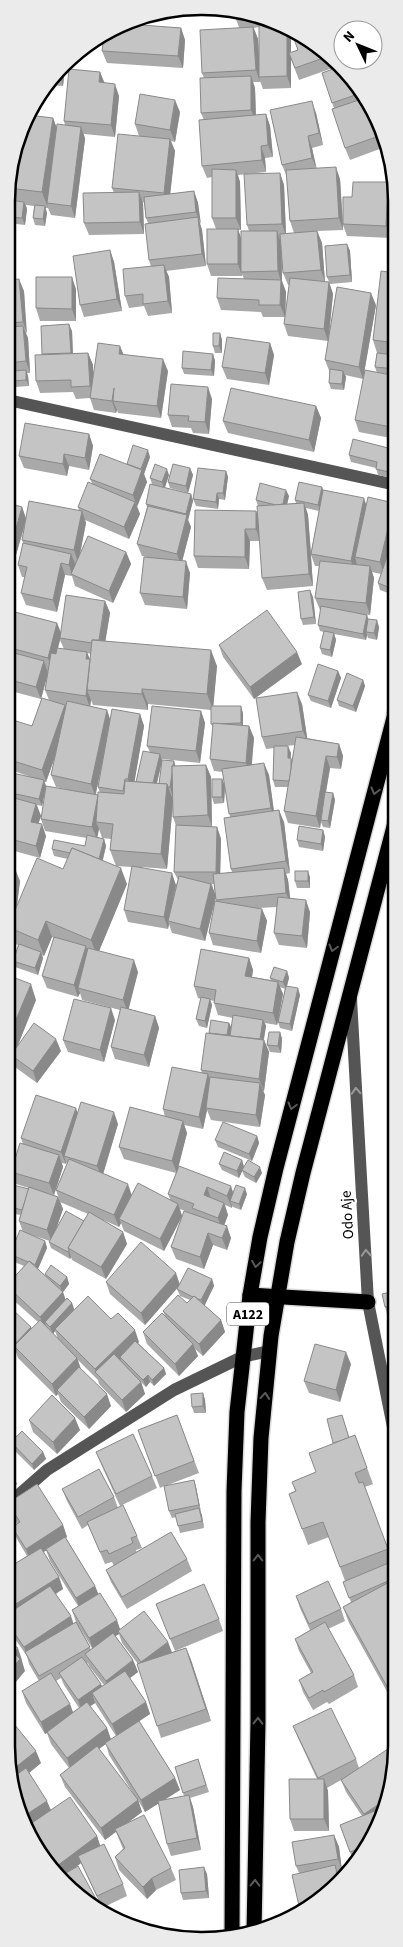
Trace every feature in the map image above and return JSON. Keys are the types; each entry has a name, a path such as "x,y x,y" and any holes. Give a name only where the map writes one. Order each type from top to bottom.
{"highway":[{"name":"A122","path":"232,1929 234,1492 242,1357 250,1295 260,1237 276,1168 388,741"},
{"name":"A122","path":"254,1925 258,1512 261,1438 269,1351 276,1298 303,1173 388,849"},
{"path":"250,1295 368,1302"}],"street":[{"path":"15,402 388,483"},
{"name":"Odo Aje","path":"351,989 368,1302 388,1402"},
{"path":"15,1497 47,1470 174,1390 242,1357 269,1351"}],"building":[{"path":"259,24 287,36 287,76 259,77"},
{"path":"142,25 181,28 178,56 102,51 103,43"},
{"path":"253,27 256,70 202,73 200,30"},
{"path":"294,40 321,59 295,68 289,53 298,50"},
{"path":"71,69 100,72 99,82 115,84 111,125 64,121 69,71"},
{"path":"332,69 355,95 332,103 322,73"},
{"path":"251,76 251,110 201,113 200,78"},
{"path":"140,94 175,100 170,130 135,124"},
{"path":"358,100 376,137 345,148 332,109"},
{"path":"312,101 319,133 308,136 312,158 282,165 270,110"},
{"path":"266,114 268,145 261,146 262,160 202,166 199,120"},
{"path":"36,116 53,118 42,192 15,189 21,153"},
{"path":"57,124 81,127 71,206 47,203"},
{"path":"118,134 170,139 164,193 112,188"},
{"path":"336,167 339,218 290,221 286,170"},
{"path":"212,169 236,170 236,218 212,218"},
{"path":"280,173 282,224 247,225 244,174"},
{"path":"353,182 387,182 386,226 343,224 343,197 352,197"},
{"path":"194,191 196,212 146,218 144,197"},
{"path":"139,192 140,222 84,223 83,193"},
{"path":"15,201 24,202 22,218 15,218"},
{"path":"35,205 45,206 43,219 33,218"},
{"path":"198,217 202,254 149,260 145,224"},
{"path":"207,229 238,229 238,264 207,264"},
{"path":"241,231 277,231 278,271 241,272"},
{"path":"317,231 321,270 283,273 280,234"},
{"path":"347,244 350,275 327,277 325,246"},
{"path":"110,250 117,299 80,305 73,256"},
{"path":"164,265 168,301 143,304 143,294 125,296 123,269"},
{"path":"381,271 388,272 388,342 373,340"},
{"path":"36,277 72,277 72,309 36,308"},
{"path":"218,278 281,280 280,305 259,305 259,300 217,298"},
{"path":"290,278 329,282 324,329 284,324"},
{"path":"15,279 19,279 23,322 15,323"},
{"path":"337,287 371,293 359,367 325,360"},
{"path":"69,324 71,353 42,354 41,326"},
{"path":"23,326 26,361 15,362 15,327"},
{"path":"213,333 220,333 219,346 213,346"},
{"path":"227,337 270,343 265,373 222,367"},
{"path":"98,343 120,346 119,354 163,359 157,406 113,401 114,388 112,401 90,398"},
{"path":"183,351 213,354 211,370 182,368"},
{"path":"88,353 90,386 71,387 71,380 36,381 35,355"},
{"path":"377,353 388,354 388,368 375,367"},
{"path":"330,369 343,371 342,384 329,383"},
{"path":"26,370 26,380 15,381 15,371"},
{"path":"365,370 388,374 388,426 355,420"},
{"path":"171,384 208,387 205,422 188,421 189,416 168,415"},
{"path":"231,388 316,406 309,440 223,421"},
{"path":"25,423 89,434 85,458 64,454 63,464 19,456"},
{"path":"353,439 388,448 388,472 376,469 377,462 349,455"},
{"path":"133,445 148,450 141,469 127,464"},
{"path":"100,454 142,470 133,495 90,479"},
{"path":"155,464 167,469 162,482 150,478"},
{"path":"173,464 190,468 186,486 168,482"},
{"path":"198,468 226,471 223,493 217,493 216,502 193,499"},
{"path":"88,482 135,502 124,527 78,507"},
{"path":"299,482 322,487 318,505 295,500"},
{"path":"260,483 286,490 283,504 276,505 256,500"},
{"path":"150,484 191,494 186,514 146,504"},
{"path":"323,490 364,498 351,561 311,554"},
{"path":"368,497 388,502 388,528 380,562 355,557"},
{"path":"29,501 82,511 74,550 22,540"},
{"path":"304,503 309,574 262,578 257,506"},
{"path":"15,505 22,507 15,532"},
{"path":"148,506 187,515 177,554 137,544"},
{"path":"195,510 256,511 256,529 245,529 245,557 194,556"},
{"path":"88,536 126,552 109,591 71,574"},
{"path":"23,543 71,554 69,565 61,563 53,600 21,593 27,567 18,565"},
{"path":"388,554 388,587 378,583"},
{"path":"144,557 186,561 183,597 140,593"},
{"path":"320,561 370,566 366,603 315,598"},
{"path":"310,590 314,617 301,619 298,592"},
{"path":"66,595 105,601 99,640 92,640 92,643 60,638"},
{"path":"321,606 367,615 363,634 318,625"},
{"path":"267,610 297,652 250,687 219,645"},
{"path":"15,612 57,623 48,658 15,649"},
{"path":"368,619 377,620 374,633 366,632"},
{"path":"324,631 334,633 330,650 320,648"},
{"path":"92,640 211,650 207,694 142,689 142,694 87,690"},
{"path":"57,648 87,652 86,659 90,659 86,696 45,690 51,653 56,654"},
{"path":"15,653 44,661 36,687 15,681"},
{"path":"318,664 338,671 328,701 308,695"},
{"path":"347,673 363,680 353,706 337,700"},
{"path":"297,692 303,731 262,737 256,698"},
{"path":"42,698 65,705 42,770 15,762 16,721 32,726"},
{"path":"67,701 107,710 91,784 51,775"},
{"path":"152,706 201,711 196,751 147,746"},
{"path":"211,706 241,706 241,723 211,724"},
{"path":"112,709 140,714 128,779 125,779 123,791 98,787"},
{"path":"213,723 249,726 246,763 210,759"},
{"path":"296,737 339,744 337,757 326,756 316,816 284,811"},
{"path":"274,746 288,746 288,758 291,758 289,781 273,780"},
{"path":"143,751 160,754 153,783 136,782"},
{"path":"162,760 174,761 170,787 167,784 159,784"},
{"path":"264,763 271,808 229,814 222,769"},
{"path":"206,765 208,815 173,817 172,766"},
{"path":"15,774 44,780 39,799 15,794"},
{"path":"212,779 222,779 222,797 212,797"},
{"path":"125,781 167,784 161,854 110,850 113,824 96,822 98,792 124,794"},
{"path":"46,786 98,795 92,827 41,819"},
{"path":"325,792 333,793 328,821 321,820"},
{"path":"15,798 36,804 31,822 42,824 36,846 15,840"},
{"path":"279,810 286,861 231,869 224,818"},
{"path":"176,825 217,827 216,872 174,872"},
{"path":"299,826 323,830 321,844 297,840"},
{"path":"87,835 104,839 99,859 72,848 70,853 52,849 54,840 85,846"},
{"path":"72,848 121,868 91,940 46,921 38,940 15,930 15,910 37,858 63,869"},
{"path":"132,866 172,873 164,917 124,910"},
{"path":"284,868 286,893 216,900 213,874"},
{"path":"295,871 308,871 308,881 295,881"},
{"path":"179,876 211,884 200,929 168,921"},
{"path":"278,897 306,900 302,936 274,933"},
{"path":"215,901 262,909 257,941 209,933"},
{"path":"54,937 86,946 74,985 42,976"},
{"path":"19,944 41,952 35,968 15,962"},
{"path":"88,948 134,960 123,1000 78,988"},
{"path":"201,949 249,958 245,976 278,982 273,1013 214,1003 216,990 194,986"},
{"path":"274,967 287,971 283,982 270,978"},
{"path":"15,978 31,984 15,1022"},
{"path":"286,986 298,988 290,1024 278,1022"},
{"path":"201,997 210,999 205,1021 196,1019"},
{"path":"74,999 111,1008 100,1050 63,1040"},
{"path":"121,1007 155,1016 144,1055 111,1047"},
{"path":"233,1015 263,1020 260,1039 230,1036"},
{"path":"211,1020 229,1023 227,1035 209,1033"},
{"path":"34,1023 56,1039 33,1071 15,1058 15,1049"},
{"path":"269,1032 280,1032 278,1046 267,1045"},
{"path":"206,1033 264,1040 259,1079 201,1070"},
{"path":"172,1067 208,1074 199,1117 163,1109"},
{"path":"210,1077 260,1083 256,1115 206,1108"},
{"path":"36,1095 76,1108 61,1152 21,1138"},
{"path":"81,1102 114,1112 97,1166 64,1156"},
{"path":"130,1107 183,1121 172,1161 119,1147"},
{"path":"223,1122 257,1136 249,1154 215,1140"},
{"path":"20,1143 59,1155 49,1183 15,1173 15,1159"},
{"path":"224,1152 242,1160 237,1171 219,1164"},
{"path":"69,1159 128,1184 114,1215 56,1190"},
{"path":"248,1160 260,1167 254,1177 242,1170"},
{"path":"179,1166 231,1186 227,1196 207,1187 204,1195 224,1203 218,1218 192,1208 194,1204 168,1194"},
{"path":"138,1183 178,1204 160,1239 119,1219"},
{"path":"236,1185 245,1188 239,1204 230,1201"},
{"path":"15,1186 29,1189 22,1210 15,1208"},
{"path":"29,1187 58,1197 47,1230 19,1221"},
{"path":"66,1211 84,1221 68,1248 68,1252 49,1242"},
{"path":"184,1211 227,1226 222,1238 208,1233 200,1257 171,1247"},
{"path":"89,1212 123,1232 101,1267 68,1248"},
{"path":"20,1230 45,1241 35,1265 15,1256 15,1242"},
{"path":"141,1242 176,1273 141,1313 106,1282"},
{"path":"29,1261 63,1292 40,1317 15,1294 15,1276"},
{"path":"51,1265 67,1277 60,1286 45,1274"},
{"path":"188,1268 212,1279 201,1300 177,1289"},
{"path":"388,1293 388,1306 385,1307 382,1294"},
{"path":"178,1295 187,1303 194,1296 221,1320 199,1344 163,1311"},
{"path":"88,1296 111,1319 118,1313 135,1330 95,1369 55,1329"},
{"path":"67,1298 72,1303 50,1327 45,1322"},
{"path":"15,1312 31,1327 15,1344"},
{"path":"162,1313 193,1344 175,1364 143,1332"},
{"path":"40,1320 77,1358 52,1384 15,1345"},
{"path":"135,1341 164,1368 152,1380 148,1375 143,1380 120,1357"},
{"path":"315,1344 346,1352 336,1390 304,1381"},
{"path":"114,1354 141,1382 122,1400 95,1372"},
{"path":"79,1367 107,1394 84,1417 57,1390"},
{"path":"203,1393 203,1406 192,1407 191,1394"},
{"path":"52,1395 75,1418 53,1442 29,1420"},
{"path":"177,1415 194,1461 155,1476 138,1430"},
{"path":"342,1415 349,1438 333,1443 327,1419"},
{"path":"22,1431 43,1452 32,1464 15,1446 15,1438"},
{"path":"133,1434 152,1476 116,1494 96,1452"},
{"path":"355,1435 367,1468 355,1473 359,1483 363,1482 388,1549 340,1567 323,1522 302,1529 289,1494 296,1491 292,1482 316,1472 309,1453"},
{"path":"99,1469 114,1497 78,1517 62,1489"},
{"path":"194,1480 199,1505 169,1511 164,1486"},
{"path":"37,1484 63,1525 26,1549 15,1532 15,1525 20,1522 15,1514 15,1498"},
{"path":"123,1505 137,1536 131,1538 133,1543 109,1554 107,1550 100,1552 87,1522"},
{"path":"199,1508 202,1521 178,1526 175,1514"},
{"path":"171,1532 187,1559 122,1597 106,1570"},
{"path":"65,1537 95,1586 76,1598 46,1549"},
{"path":"41,1548 59,1577 15,1604 15,1564"},
{"path":"388,1563 388,1581 349,1598 343,1582"},
{"path":"328,1581 341,1609 309,1624 296,1596"},
{"path":"388,1583 388,1688 343,1607"},
{"path":"204,1584 219,1619 170,1639 156,1604"},
{"path":"50,1586 71,1616 24,1647 15,1634 15,1609"},
{"path":"100,1593 117,1620 89,1638 72,1610"},
{"path":"144,1611 168,1642 141,1662 118,1631"},
{"path":"76,1622 90,1647 39,1676 25,1652"},
{"path":"325,1622 354,1675 309,1698 299,1680 313,1672 295,1639"},
{"path":"113,1633 133,1660 106,1681 85,1654"},
{"path":"186,1648 206,1709 157,1726 137,1664"},
{"path":"15,1654 20,1659 15,1665"},
{"path":"82,1657 101,1684 78,1700 59,1673"},
{"path":"125,1671 146,1702 112,1724 92,1693"},
{"path":"51,1673 70,1704 41,1722 22,1691"},
{"path":"87,1702 107,1728 67,1758 47,1732"},
{"path":"331,1708 356,1759 318,1778 293,1726"},
{"path":"139,1721 175,1778 141,1800 105,1743"},
{"path":"15,1725 36,1751 16,1767"},
{"path":"97,1746 138,1800 101,1828 60,1775"},
{"path":"388,1749 382,1794 378,1805 364,1814 341,1780"},
{"path":"198,1759 206,1785 183,1793 175,1767"},
{"path":"26,1768 47,1801 28,1814 21,1794 18,1774"},
{"path":"289,1779 324,1779 324,1819 290,1819"},
{"path":"189,1795 197,1838 167,1844 158,1801"},
{"path":"70,1797 97,1836 59,1865 46,1849 32,1823"},
{"path":"376,1810 357,1850 350,1852 340,1825"},
{"path":"144,1815 171,1868 152,1878 143,1887 115,1857 125,1848 115,1829"},
{"path":"334,1835 338,1859 296,1866 292,1842"},
{"path":"104,1844 123,1884 97,1896 78,1856"},
{"path":"335,1865 337,1873 324,1886 299,1905 292,1875"},
{"path":"78,1866 97,1900 79,1886 66,1873"},
{"path":"204,1867 206,1891 181,1893 179,1870"}]}
